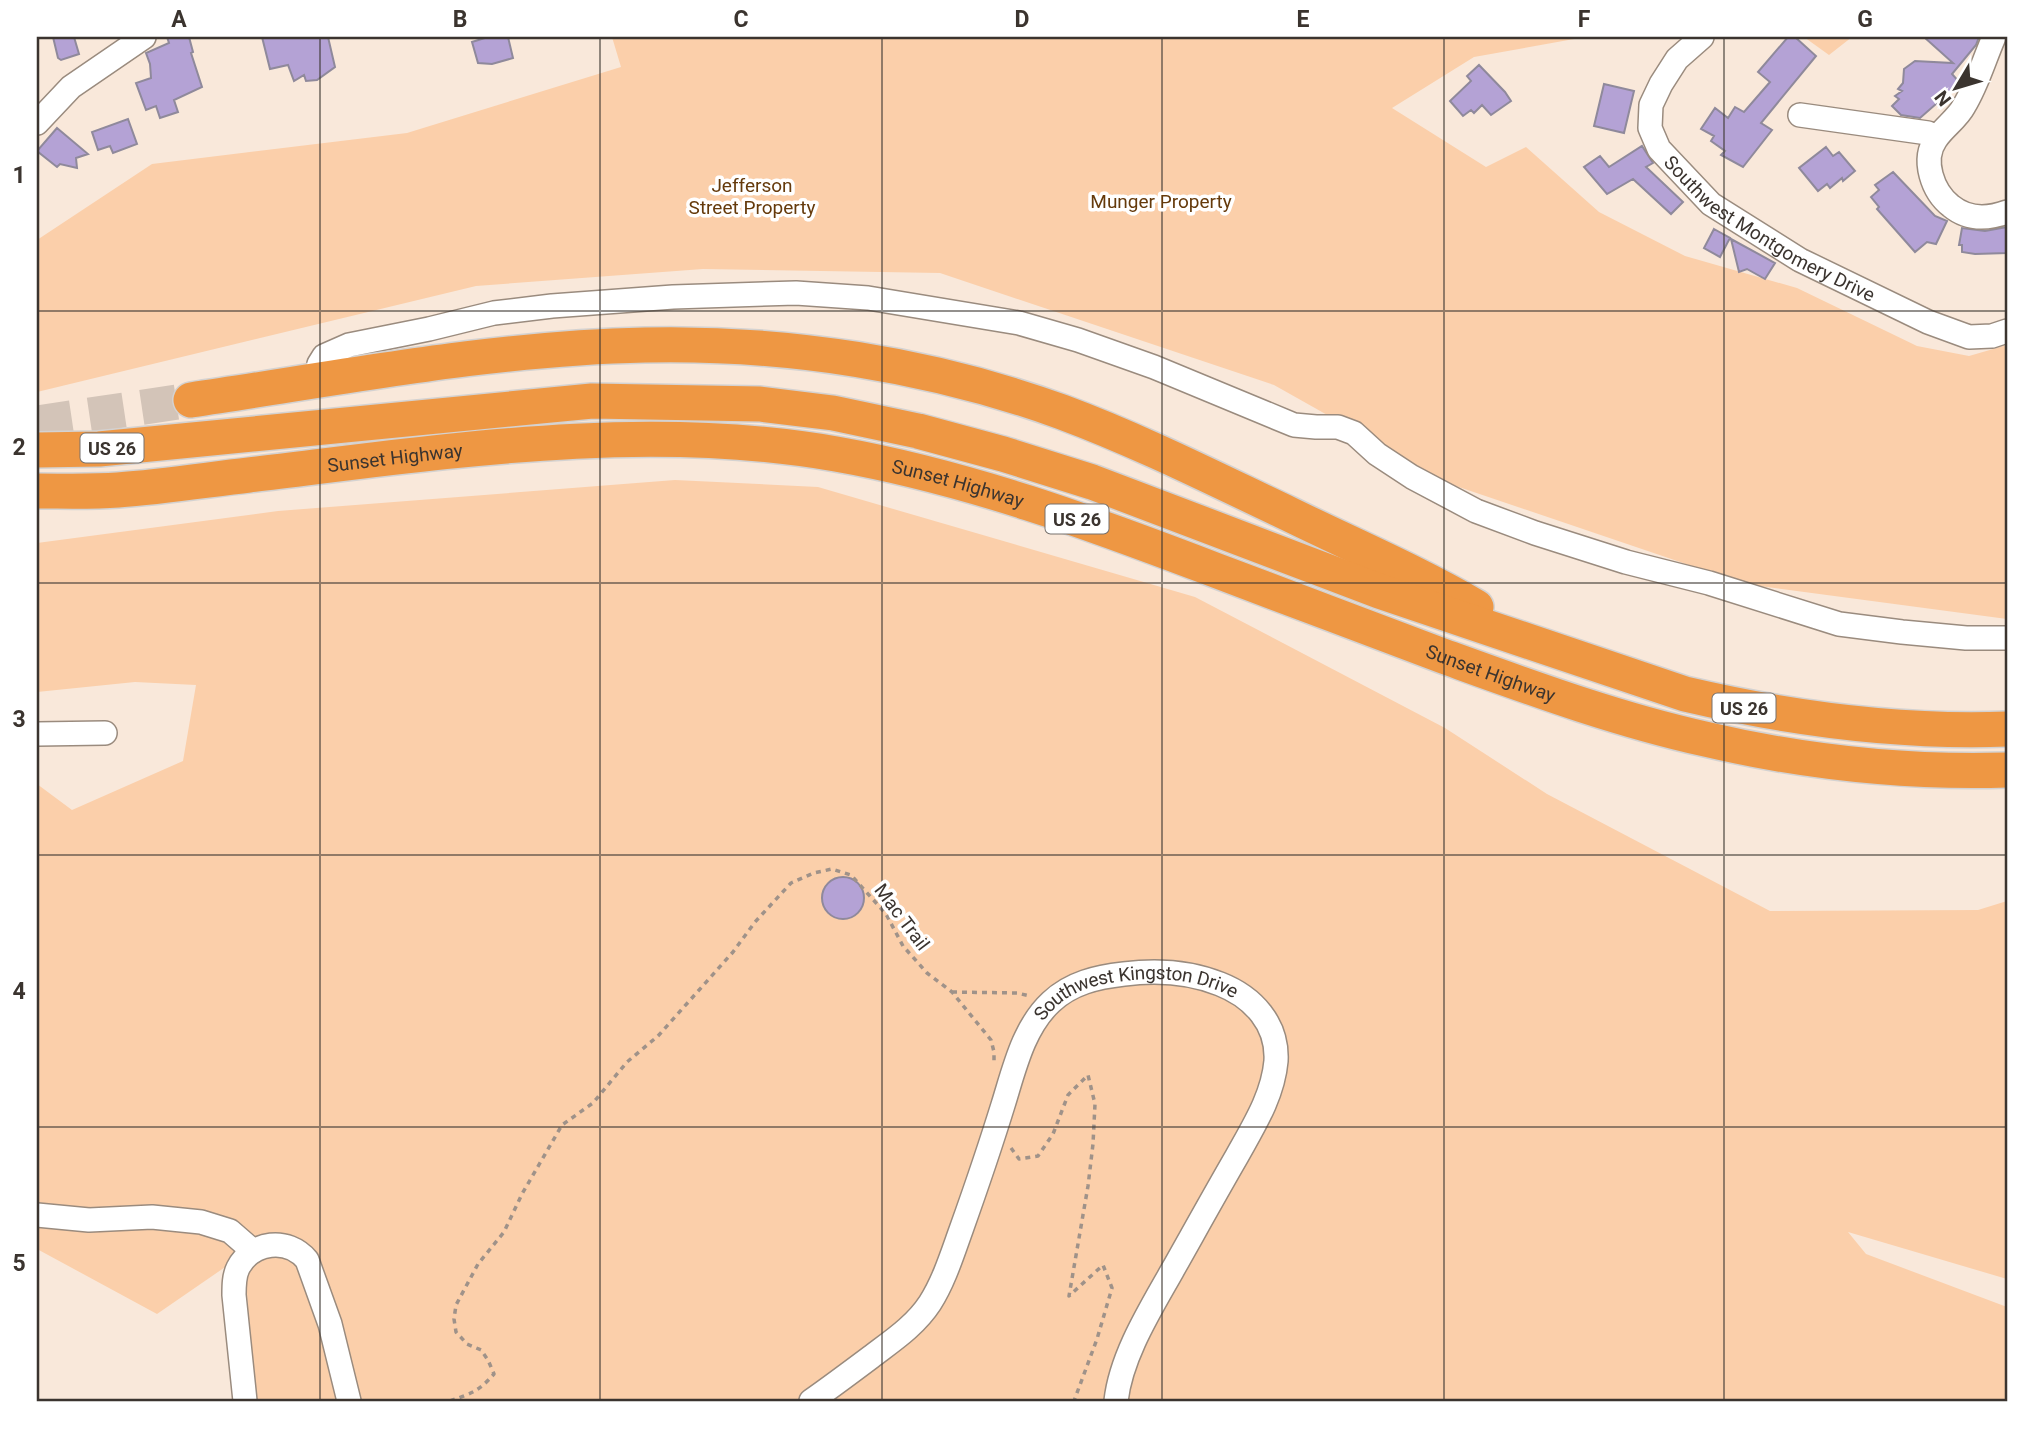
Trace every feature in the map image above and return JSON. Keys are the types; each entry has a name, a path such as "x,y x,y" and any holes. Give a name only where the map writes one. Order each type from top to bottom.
{"highway":[{"path":"191,400 512,353 646,345 763,349 892,365 1006,394 1114,433 1437,585 1476,607 1492,630"},
{"name":"Sunset Highway","path":"37,450 99,449 592,401 760,404 833,413 930,434 1092,482 1379,590 1685,695 1822,721 1964,731 2007,729"},
{"name":"Sunset Highway","path":"37,491 118,490 460,451 601,440 727,442 838,454 957,481 1052,510 1517,683 1610,714 1706,740 1781,754 1882,767 2007,770"},
{"path":"37,513 80,509 118,490"}],"street":[{"path":"37,122 71,87 144,37"},
{"name":"Southwest Montgomery Drive","path":"1702,37 1677,59 1661,84 1651,105 1650,128 1659,149 1710,204 1800,260 1928,322 1969,337 1992,336 2007,331"},
{"path":"1994,37 1963,110 1936,137 1930,153 1930,166 1937,190 1945,201 1962,213 1984,218 2007,212"},
{"path":"1800,115 1928,133 1936,137"},
{"path":"315,382 319,364 324,356 349,345 494,313 673,297 796,293 867,298 1019,323 1078,340 1154,367 1294,425 1338,427 1354,433 1377,454 1412,477 1476,511 1626,562 1709,583 1839,624 1966,638 2007,638"},
{"path":"37,734 105,733"},
{"name":"Southwest Kingston Drive","path":"811,1401 900,1336 930,1303 947,1269 1017,1061 1033,1025 1050,1002 1071,988 1099,977 1163,971 1200,978 1228,987 1242,996 1264,1016 1274,1034 1275,1066 1256,1122 1152,1307 1121,1374 1116,1401"},
{"path":"37,1215 89,1220 152,1217 201,1222 230,1231 253,1251"},
{"path":"245,1401 234,1282 237,1269 253,1251 264,1246 287,1245 307,1260 330,1324 349,1401"}],"path":[{"name":"Mac Trail","path":"450,1401 471,1395 484,1386 494,1374 481,1350 467,1344 456,1332 456,1305 478,1264 504,1232 522,1194 562,1125 593,1103 627,1062 658,1036 791,883 832,869 851,875 886,914 903,946 927,973 952,992 991,1040 995,1052 994,1062"},
{"path":"952,992 1022,994 1050,1002"},
{"path":"996,1126 1018,1159 1038,1156 1053,1134 1068,1095 1088,1075 1095,1104 1093,1144 1069,1296 1104,1265 1112,1288 1074,1401"}],"green space":[{"path":"612,37 1578,37 1474,57 1392,108 1486,167 1526,147 1599,212 1685,256 1797,288 1917,346 1969,356 2007,345 2007,619 1745,584 1450,484 1274,385 940,273 703,269 476,286 37,392 37,240 152,164 407,133 621,67"},
{"path":"1804,37 1852,37 1829,55"},
{"path":"675,480 818,487 1195,597 1445,728 1547,794 1770,911 1978,910 2007,901 2007,1279 1848,1232 1866,1254 2007,1307 2007,1401 254,1401 247,1252 157,1314 37,1249 37,784 72,810 183,761 196,685 135,682 37,692 37,543 278,511"}],"building":[{"path":"53,37 74,37 79,54 61,60 58,58"},
{"path":"167,37 189,37 202,87 174,100 178,112 160,118 156,106 146,110 136,83 151,78 146,53 169,43"},
{"path":"262,37 328,37 335,67 317,80 306,81 304,75 294,81 288,65 270,69"},
{"path":"488,37 508,37 513,58 492,64 478,63 472,42"},
{"path":"1788,37 1795,37 1816,56 1761,123 1772,130 1743,167 1721,155 1725,151 1711,141 1714,136 1701,129 1715,108 1728,118 1735,107 1744,112 1770,82 1758,72"},
{"path":"1924,37 1979,37 1976,45 1952,74 1960,83 1920,118 1901,115 1892,106 1899,99 1895,96 1902,91 1898,89 1903,83 1904,69 1915,61 1953,63"},
{"path":"1479,65 1511,101 1491,115 1482,105 1474,113 1471,110 1463,116 1450,101 1471,81 1467,76"},
{"path":"1604,84 1634,91 1624,133 1594,126"},
{"path":"128,119 137,144 113,153 110,146 98,150 92,132"},
{"path":"57,128 88,154 76,158 77,168 60,164 57,167 37,151"},
{"path":"1642,146 1653,163 1646,167 1683,202 1671,214 1633,179 1607,194 1584,167 1600,156 1609,167"},
{"path":"1826,147 1833,156 1839,152 1855,171 1843,181 1842,178 1830,188 1827,184 1818,191 1799,168"},
{"path":"1893,172 1935,216 1947,221 1936,244 1927,242 1915,252 1877,209 1879,207 1871,197 1879,190 1875,185"},
{"path":"2007,227 2007,253 1962,252 1962,245 1959,245 1962,228 1985,231"},
{"path":"1714,229 1730,238 1720,257 1704,248"},
{"path":"1731,239 1775,263 1765,279 1747,269 1739,272"},
{"path":"843,877 858,883 864,898 858,913 843,919 828,913 822,898 828,883"}],"tunnel":[{"path":"37,423 191,400"}],"park label":[{"name":"Jefferson Street Property","path":"752,196"},
{"name":"Munger Property","path":"1161,201"}]}
